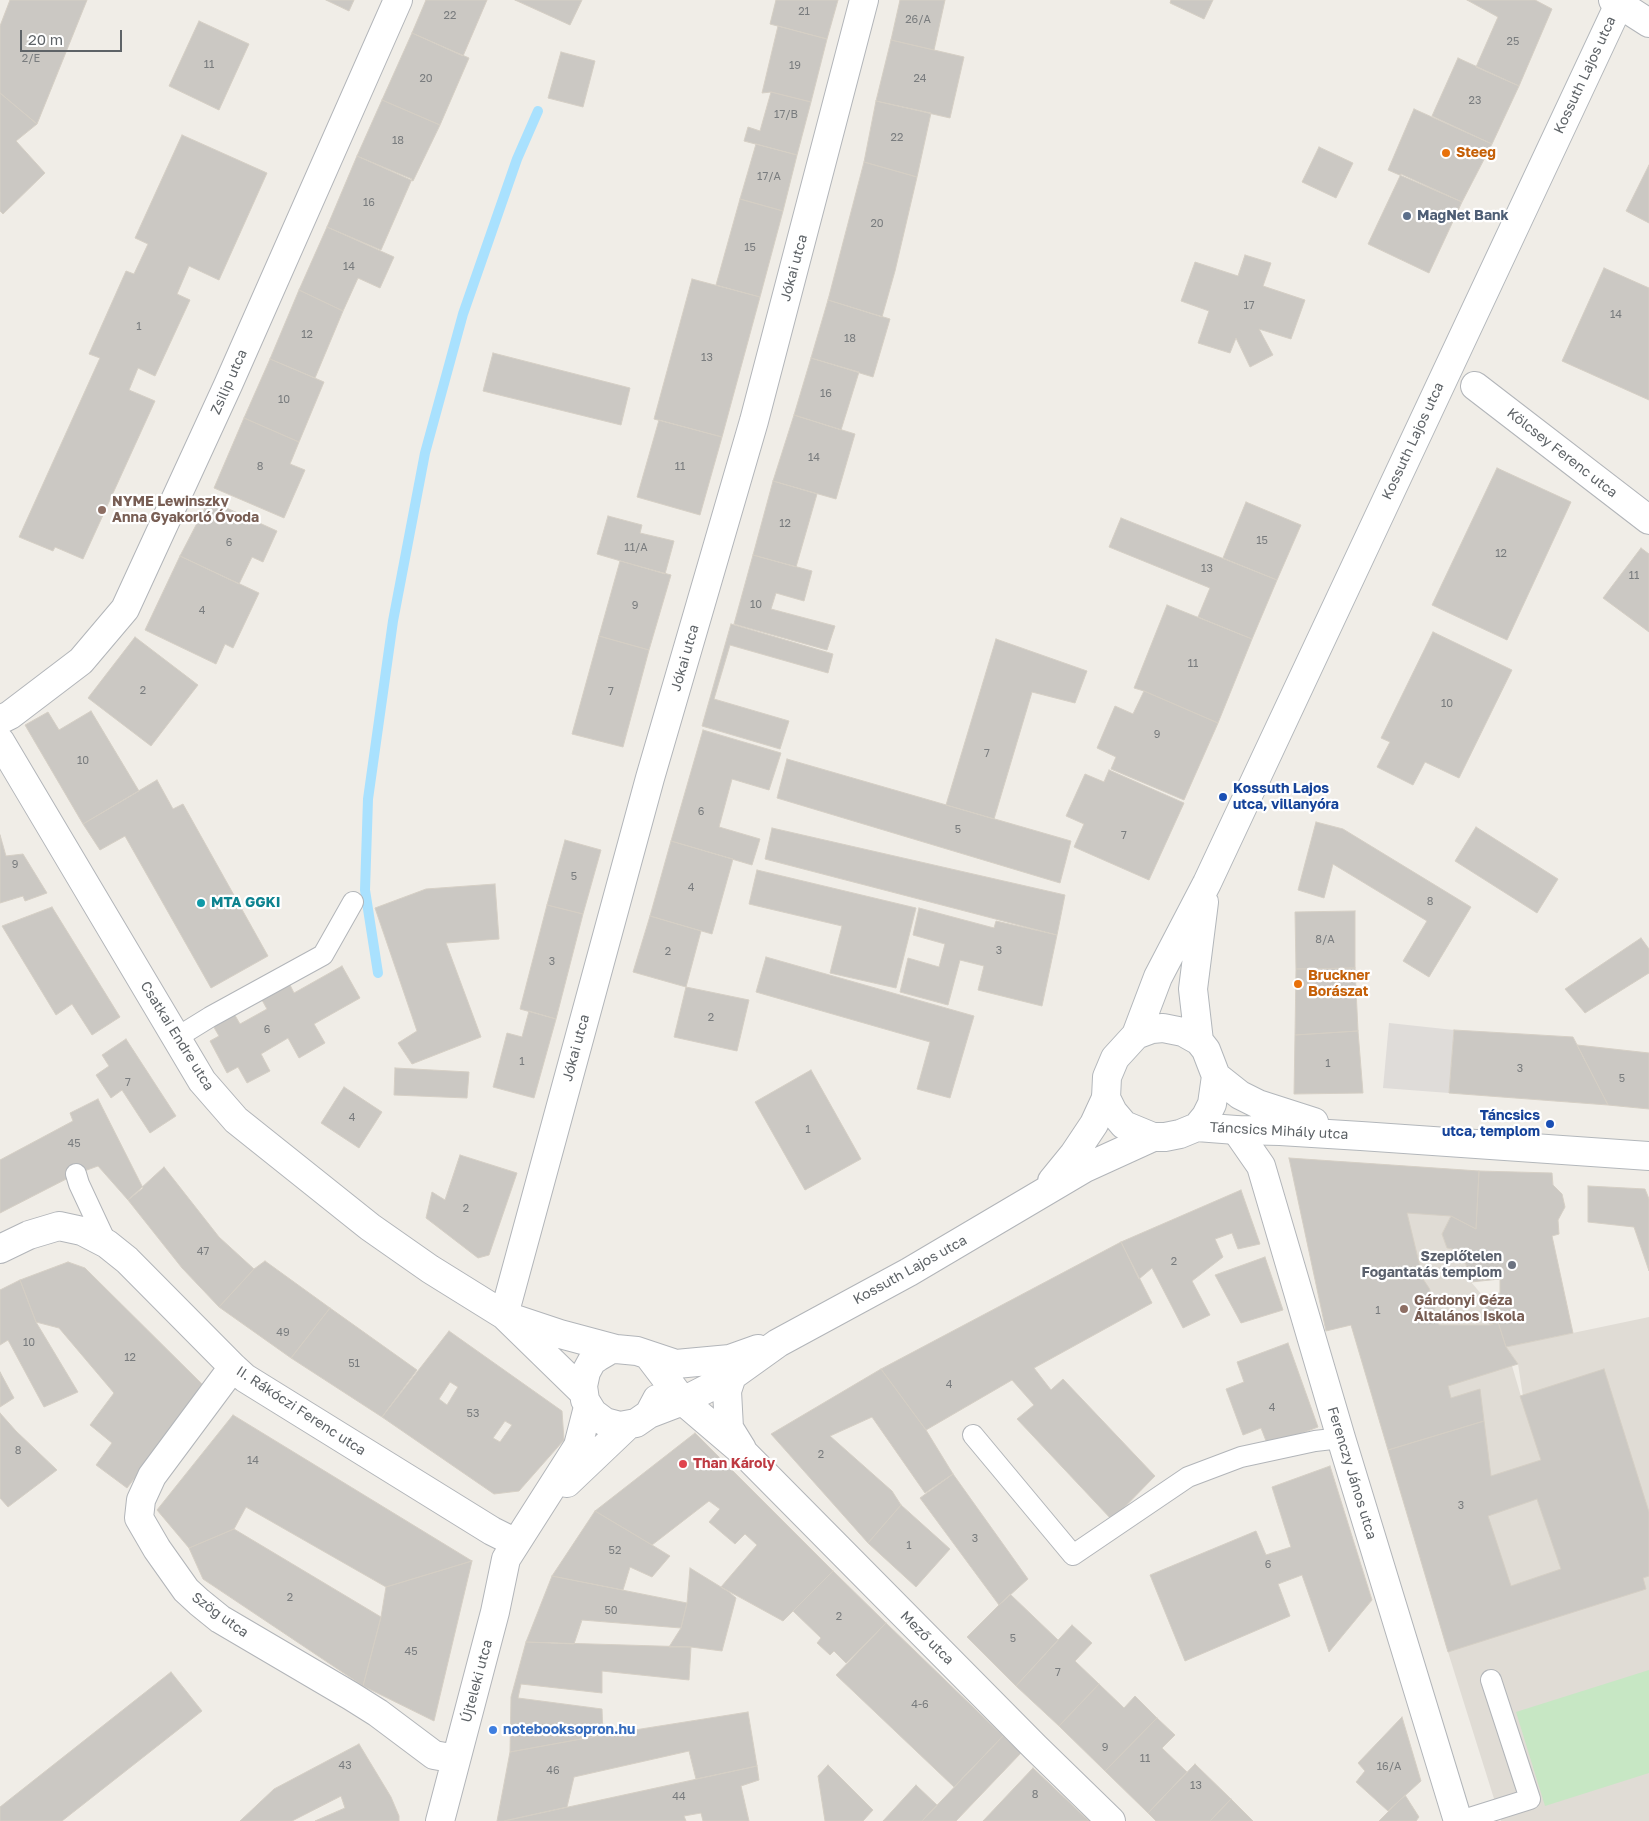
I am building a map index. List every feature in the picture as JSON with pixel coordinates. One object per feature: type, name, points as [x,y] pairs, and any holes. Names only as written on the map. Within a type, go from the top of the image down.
[{"type":"street","name":"Zsilip utca","points":[[0,720],[81,661],[125,609],[228,385],[398,0]]},
{"type":"street","name":"Jókai utca","points":[[504,1315],[650,778],[754,421],[864,0]]},
{"type":"street","points":[[1618,1],[1649,23]]},
{"type":"street","name":"Kossuth Lajos utca","points":[[1136,1035],[1158,977],[1207,883],[1618,1]]},
{"type":"street","name":"Kölcsey Ferenc utca","points":[[1475,386],[1649,520]]},
{"type":"street","name":"Csatkai Endre utca","points":[[0,741],[202,1081],[236,1120],[370,1227],[430,1269],[504,1315],[560,1334],[616,1349]]},
{"type":"street","name":"Kossuth Lajos utca","points":[[1199,1041],[1193,989],[1207,883]]},
{"type":"street","points":[[1163,1028],[1183,1032],[1199,1041],[1206,1050],[1216,1076],[1212,1104],[1206,1116],[1197,1127],[1180,1134],[1154,1137],[1124,1125],[1113,1112],[1106,1098],[1107,1077],[1115,1058],[1125,1045],[1136,1035],[1152,1029],[1163,1028]]},
{"type":"street","name":"Táncsics Mihály utca","points":[[1216,1076],[1240,1095],[1258,1104],[1361,1136]]},
{"type":"street","name":"Kossuth Lajos utca","points":[[1040,1195],[1084,1139],[1094,1124],[1106,1098]]},
{"type":"street","name":"Táncsics Mihály utca","points":[[1197,1127],[1361,1136],[1649,1156]]},
{"type":"street","name":"Ferenczy János utca","points":[[1236,1130],[1261,1166],[1341,1438],[1459,1821]]},
{"type":"street","name":"Kossuth Lajos utca","points":[[638,1420],[683,1401],[732,1376],[778,1343],[909,1272],[1085,1168],[1154,1137]]},
{"type":"street","name":"II. Rákóczi Ferenc utca","points":[[0,1249],[29,1235],[59,1226],[82,1231],[107,1244],[126,1260],[245,1378],[492,1531],[516,1543]]},
{"type":"street","name":"Csatkai Endre utca","points":[[504,1315],[586,1400]]},
{"type":"street","name":"Kossuth Lajos utca","points":[[653,1363],[676,1364],[730,1358],[778,1343]]},
{"type":"street","points":[[616,1349],[637,1351],[653,1363],[660,1387],[658,1397],[638,1420],[620,1426],[605,1422],[599,1418],[586,1400],[584,1379],[592,1361],[603,1353],[616,1349]]},
{"type":"street","name":"Mező utca","points":[[653,1363],[683,1401],[744,1452],[1028,1740],[1111,1821]]},
{"type":"street","name":"Szög utca","points":[[233,1367],[152,1476],[141,1500],[139,1518],[157,1549],[186,1590],[220,1619],[378,1713],[434,1755],[456,1759]]},
{"type":"street","name":"Mező utca","points":[[732,1376],[727,1391],[729,1428],[744,1452]]},
{"type":"street","name":"Újteleki utca","points":[[440,1821],[492,1621],[506,1559],[578,1446],[586,1400]]},
{"type":"street","name":"Újteleki utca","points":[[516,1543],[542,1508],[638,1420]]},
{"type":"lane","points":[[176,1038],[210,1017],[323,955],[353,902]]},
{"type":"lane","points":[[76,1174],[107,1244]]},
{"type":"lane","points":[[974,1435],[1073,1555],[1188,1477],[1241,1457],[1315,1441],[1341,1438]]},
{"type":"lane","points":[[1459,1821],[1530,1799],[1491,1680]]},
{"type":"shaded area","points":[[1389,1023],[1454,1030],[1449,1093],[1383,1088]]},
{"type":"shaded area","points":[[1289,1158],[1479,1171],[1476,1229],[1451,1216],[1442,1234],[1447,1248],[1462,1251],[1471,1282],[1483,1296],[1490,1325],[1498,1322],[1506,1347],[1649,1317],[1649,1821],[1501,1821],[1448,1652],[1351,1325],[1326,1331]],"holes":[[[1507,1349],[1518,1364],[1524,1403]]]},
{"type":"green space","points":[[1649,1670],[1649,1773],[1545,1806],[1516,1712]]},
{"type":"building","points":[[10,0],[87,0],[37,124],[0,93],[0,26]]},
{"type":"building","points":[[326,0],[354,0],[349,11]]},
{"type":"building","points":[[426,0],[487,0],[463,56],[412,33]]},
{"type":"building","points":[[515,0],[582,0],[570,25]]},
{"type":"building","points":[[776,0],[838,0],[827,39],[770,24]]},
{"type":"building","points":[[900,0],[945,0],[934,50],[891,40]]},
{"type":"building","points":[[1171,0],[1213,0],[1204,19],[1170,3]]},
{"type":"building","points":[[1467,0],[1535,0],[1552,9],[1519,86],[1476,67],[1498,17]]},
{"type":"building","points":[[199,21],[249,44],[219,110],[169,86]]},
{"type":"building","points":[[778,26],[827,39],[811,102],[771,92],[762,93]]},
{"type":"building","points":[[412,33],[469,58],[440,125],[382,100]]},
{"type":"building","points":[[891,40],[964,57],[950,118],[876,101]]},
{"type":"building","points":[[561,52],[595,61],[583,107],[548,98]]},
{"type":"building","points":[[1458,58],[1519,86],[1492,144],[1432,116]]},
{"type":"building","points":[[771,92],[811,102],[797,155],[744,141],[748,127],[760,131]]},
{"type":"building","points":[[0,93],[37,124],[16,141],[45,173],[3,214],[0,211]]},
{"type":"building","points":[[382,100],[440,125],[413,181],[357,156]]},
{"type":"building","points":[[876,101],[931,113],[917,177],[864,162]]},
{"type":"building","points":[[1414,109],[1492,144],[1462,202],[1388,170]]},
{"type":"building","points":[[182,135],[267,173],[219,280],[189,266],[177,294],[190,300],[155,376],[138,368],[129,390],[155,401],[83,559],[55,547],[53,551],[19,537],[100,358],[89,354],[126,271],[134,274],[148,244],[135,238]]},
{"type":"building","points":[[756,144],[797,155],[783,211],[740,199]]},
{"type":"building","points":[[1319,147],[1353,163],[1336,198],[1302,182]]},
{"type":"building","points":[[357,156],[412,179],[381,250],[327,227]]},
{"type":"building","points":[[864,162],[917,177],[882,317],[828,300]]},
{"type":"building","points":[[1649,165],[1649,223],[1626,211]]},
{"type":"building","points":[[1401,174],[1462,202],[1429,273],[1368,244]]},
{"type":"building","points":[[740,199],[783,211],[760,297],[716,285]]},
{"type":"building","points":[[327,227],[394,257],[380,288],[358,278],[343,311],[299,290]]},
{"type":"building","points":[[1245,255],[1271,263],[1263,286],[1305,300],[1291,339],[1259,329],[1273,355],[1250,367],[1236,338],[1230,353],[1198,343],[1209,311],[1181,301],[1195,262],[1238,276]]},
{"type":"building","points":[[1604,268],[1649,288],[1649,400],[1562,361]]},
{"type":"building","points":[[692,279],[760,297],[722,437],[654,419]]},
{"type":"building","points":[[299,290],[343,311],[315,378],[270,359]]},
{"type":"building","points":[[828,300],[890,319],[873,377],[811,358]]},
{"type":"building","points":[[493,353],[630,388],[621,425],[483,391]]},
{"type":"building","points":[[811,358],[859,372],[841,430],[794,415]]},
{"type":"building","points":[[270,359],[324,382],[299,442],[244,418]]},
{"type":"building","points":[[794,415],[855,434],[836,499],[773,481]]},
{"type":"building","points":[[244,418],[299,442],[290,464],[305,470],[284,518],[214,488]]},
{"type":"building","points":[[659,420],[722,437],[700,515],[637,497]]},
{"type":"building","points":[[1497,468],[1571,502],[1507,640],[1432,605]]},
{"type":"building","points":[[773,481],[817,494],[796,567],[753,555]]},
{"type":"building","points":[[209,500],[277,531],[263,562],[252,557],[239,584],[180,556]]},
{"type":"building","points":[[1246,502],[1301,525],[1277,580],[1223,558]]},
{"type":"building","points":[[608,516],[642,525],[640,533],[674,541],[665,574],[597,554]]},
{"type":"building","points":[[1121,518],[1277,580],[1252,639],[1198,617],[1210,588],[1109,547]]},
{"type":"building","points":[[1641,548],[1649,554],[1649,632],[1603,598]]},
{"type":"building","points":[[753,555],[812,571],[804,601],[776,593],[771,609],[835,626],[827,650],[734,624]]},
{"type":"building","points":[[180,556],[259,593],[233,648],[225,644],[216,664],[145,630]]},
{"type":"building","points":[[620,561],[671,575],[649,650],[599,636]]},
{"type":"building","points":[[1167,605],[1252,639],[1218,723],[1134,688]]},
{"type":"building","points":[[731,624],[833,654],[828,673],[730,645],[714,699],[789,721],[780,749],[702,726]]},
{"type":"building","points":[[1433,632],[1512,670],[1459,778],[1425,762],[1413,785],[1377,767],[1390,742],[1381,738]]},
{"type":"building","points":[[599,636],[649,650],[623,747],[572,734]]},
{"type":"building","points":[[135,637],[198,685],[151,746],[88,698]]},
{"type":"building","points":[[996,639],[1087,671],[1075,703],[1032,692],[994,819],[946,805]]},
{"type":"building","points":[[1144,691],[1218,723],[1184,800],[1111,769],[1116,757],[1097,748],[1115,706],[1133,714]]},
{"type":"building","points":[[91,711],[139,791],[83,824],[25,725],[48,712],[59,730]]},
{"type":"building","points":[[703,730],[781,753],[769,790],[732,779],[719,827],[760,839],[752,865],[671,841]]},
{"type":"building","points":[[787,759],[1071,841],[1060,883],[777,798]]},
{"type":"building","points":[[1109,770],[1184,803],[1149,880],[1074,847],[1084,824],[1066,816],[1085,774],[1104,782]]},
{"type":"building","name":"MTA GGKI","points":[[157,780],[173,809],[183,804],[268,956],[211,988],[125,836],[100,850],[83,824]]},
{"type":"building","points":[[1316,822],[1343,829],[1471,907],[1429,977],[1403,961],[1427,921],[1333,864],[1324,898],[1298,890]]},
{"type":"building","points":[[1476,827],[1558,879],[1537,913],[1455,861]]},
{"type":"building","points":[[772,828],[1065,895],[1057,935],[765,859]]},
{"type":"building","points":[[0,835],[6,856],[23,854],[47,893],[25,901],[23,896],[0,903]]},
{"type":"building","points":[[565,840],[601,850],[583,914],[547,905]]},
{"type":"building","points":[[671,841],[733,859],[712,934],[650,916]]},
{"type":"building","points":[[757,870],[916,908],[896,988],[830,973],[842,926],[749,904]]},
{"type":"building","points":[[495,884],[499,939],[446,943],[481,1037],[412,1064],[398,1043],[417,1031],[375,908],[426,889]]},
{"type":"building","points":[[547,905],[583,914],[556,1019],[520,1009]]},
{"type":"building","points":[[52,907],[120,1017],[92,1035],[72,1004],[56,1015],[2,926]]},
{"type":"building","points":[[919,908],[994,928],[996,921],[1057,935],[1042,1006],[978,990],[984,966],[960,960],[948,1005],[900,992],[908,958],[939,967],[945,944],[913,935]]},
{"type":"building","points":[[1355,911],[1355,968],[1296,969],[1295,912]]},
{"type":"building","points":[[650,916],[701,931],[686,987],[633,972]]},
{"type":"building","points":[[1641,938],[1649,949],[1649,973],[1585,1013],[1565,989]]},
{"type":"building","points":[[766,957],[974,1016],[950,1098],[917,1089],[930,1042],[756,992]]},
{"type":"building","points":[[342,966],[360,998],[314,1024],[325,1043],[299,1058],[288,1038],[261,1054],[270,1071],[247,1083],[238,1067],[227,1073],[210,1041],[219,1036],[212,1024],[233,1012],[240,1024],[267,1009],[258,993],[286,977],[294,993]]},
{"type":"building","points":[[1355,968],[1358,1031],[1295,1035],[1296,969]]},
{"type":"building","points":[[686,987],[749,1000],[737,1051],[674,1037]]},
{"type":"building","points":[[529,1011],[556,1019],[534,1098],[493,1087],[507,1033],[522,1037]]},
{"type":"building","points":[[1454,1030],[1573,1037],[1608,1105],[1449,1093]]},
{"type":"building","points":[[1358,1031],[1363,1093],[1294,1094],[1295,1035]]},
{"type":"building","points":[[126,1039],[176,1116],[150,1133],[122,1090],[111,1098],[96,1075],[109,1066],[102,1055]]},
{"type":"building","points":[[1577,1045],[1649,1053],[1649,1109],[1608,1105]]},
{"type":"building","points":[[395,1068],[469,1072],[467,1098],[394,1095]]},
{"type":"building","points":[[811,1070],[861,1159],[805,1190],[755,1102]]},
{"type":"building","points":[[344,1087],[382,1112],[359,1148],[321,1123]]},
{"type":"building","points":[[98,1099],[143,1188],[128,1200],[98,1166],[76,1174],[0,1213],[0,1160],[73,1121],[70,1113]]},
{"type":"building","points":[[460,1155],[517,1173],[489,1255],[478,1258],[426,1218],[432,1192],[445,1200]]},
{"type":"building","name":"Gárdonyi Géza Általános Iskola","points":[[1289,1158],[1479,1171],[1476,1229],[1451,1216],[1407,1213],[1423,1279],[1436,1304],[1432,1320],[1437,1319],[1439,1325],[1490,1325],[1498,1322],[1506,1347],[1518,1364],[1448,1386],[1451,1398],[1480,1389],[1484,1421],[1388,1450],[1351,1325],[1326,1331]]},
{"type":"building","points":[[164,1167],[219,1237],[254,1269],[219,1307],[182,1268],[128,1200]]},
{"type":"building","name":"Szeplőtelen Fogantatás templom","points":[[1479,1171],[1552,1173],[1553,1185],[1562,1194],[1565,1207],[1558,1220],[1559,1234],[1552,1236],[1573,1333],[1506,1347],[1498,1322],[1490,1325],[1483,1296],[1500,1293],[1500,1279],[1471,1282],[1462,1251],[1447,1248],[1442,1234],[1451,1216],[1476,1229]]},
{"type":"building","points":[[1588,1186],[1645,1189],[1649,1199],[1649,1271],[1634,1227],[1588,1222]]},
{"type":"building","points":[[1241,1190],[1260,1244],[1238,1249],[1232,1233],[1215,1239],[1223,1257],[1192,1281],[1210,1315],[1183,1328],[1152,1268],[1139,1279],[1121,1242]]},
{"type":"building","points":[[1121,1242],[1152,1303],[1034,1368],[1051,1390],[1063,1379],[1155,1476],[1112,1520],[1017,1419],[1034,1405],[1012,1380],[926,1430],[881,1369]]},
{"type":"building","points":[[1265,1257],[1283,1310],[1241,1323],[1215,1275]]},
{"type":"building","points":[[265,1261],[330,1308],[291,1358],[219,1307],[254,1269]]},
{"type":"building","points":[[68,1262],[85,1268],[206,1388],[127,1488],[96,1465],[112,1443],[90,1425],[114,1393],[59,1328],[36,1322],[20,1280]]},
{"type":"building","points":[[20,1280],[36,1322],[78,1392],[44,1407],[8,1340],[0,1345],[0,1290]]},
{"type":"building","points":[[330,1308],[417,1370],[382,1417],[291,1358]]},
{"type":"building","points":[[449,1331],[562,1411],[564,1440],[519,1491],[494,1494],[382,1417]],"holes":[[[450,1382],[458,1387],[447,1405],[439,1399]],[[505,1421],[512,1425],[500,1442],[493,1438]]]},
{"type":"building","points":[[1288,1343],[1318,1427],[1268,1446],[1261,1428],[1243,1435],[1226,1389],[1244,1382],[1237,1362]]},
{"type":"building","points":[[881,1369],[926,1430],[953,1474],[925,1493],[872,1417],[830,1436],[892,1491],[901,1505],[868,1543],[771,1434]]},
{"type":"building","points":[[1604,1369],[1649,1512],[1649,1576],[1643,1578],[1646,1589],[1448,1652],[1388,1450],[1484,1421],[1491,1476],[1541,1460],[1520,1396]],"holes":[[[1537,1499],[1561,1569],[1511,1586],[1488,1516]]]},
{"type":"building","points":[[0,1372],[14,1398],[0,1407]]},
{"type":"building","points":[[0,1413],[57,1470],[8,1507],[0,1498]]},
{"type":"building","points":[[233,1415],[472,1561],[386,1587],[246,1507],[234,1529],[189,1548],[157,1510]]},
{"type":"building","points":[[695,1433],[833,1571],[783,1621],[721,1587],[757,1545],[745,1534],[735,1544],[709,1522],[720,1509],[709,1501],[652,1545],[595,1511]]},
{"type":"building","points":[[1330,1466],[1372,1600],[1329,1652],[1302,1575],[1278,1584],[1290,1616],[1185,1661],[1150,1575],[1256,1531],[1266,1555],[1291,1547],[1272,1487]]},
{"type":"building","points":[[953,1474],[1028,1579],[999,1605],[920,1498]]},
{"type":"building","points":[[901,1505],[950,1549],[916,1587],[868,1543]]},
{"type":"building","points":[[595,1511],[670,1556],[652,1577],[630,1567],[623,1590],[552,1576]]},
{"type":"building","points":[[234,1529],[381,1617],[363,1686],[203,1579],[189,1548]]},
{"type":"building","points":[[472,1561],[434,1721],[363,1686],[381,1617],[386,1587]]},
{"type":"building","points":[[690,1568],[736,1598],[722,1651],[691,1647],[669,1647],[681,1628],[687,1603]]},
{"type":"building","points":[[833,1571],[886,1623],[846,1663],[834,1651],[830,1655],[817,1643],[821,1638],[793,1611]]},
{"type":"building","points":[[552,1576],[687,1603],[681,1628],[582,1620],[574,1644],[526,1642]]},
{"type":"building","points":[[1010,1594],[1058,1640],[1016,1686],[967,1637]]},
{"type":"building","points":[[886,1623],[1003,1736],[954,1787],[836,1675]]},
{"type":"building","points":[[1072,1625],[1092,1643],[1075,1661],[1099,1684],[1059,1726],[1016,1686]]},
{"type":"building","points":[[526,1642],[691,1647],[689,1680],[602,1671],[602,1693],[521,1684],[518,1698],[602,1709],[603,1735],[510,1752],[511,1697]]},
{"type":"building","points":[[171,1672],[202,1711],[62,1821],[0,1821],[0,1807]]},
{"type":"building","points":[[1099,1684],[1124,1708],[1135,1696],[1157,1718],[1105,1771],[1059,1726]]},
{"type":"building","points":[[748,1712],[757,1766],[696,1779],[689,1751],[574,1777],[567,1807],[497,1821],[510,1752]]},
{"type":"building","points":[[1402,1717],[1421,1781],[1388,1811],[1356,1782],[1365,1771],[1358,1763]]},
{"type":"building","points":[[1157,1718],[1175,1735],[1162,1748],[1187,1772],[1148,1813],[1105,1771]]},
{"type":"building","points":[[1003,1736],[1021,1753],[956,1821],[922,1821]]},
{"type":"building","points":[[359,1744],[391,1797],[399,1816],[399,1821],[315,1821],[345,1808],[341,1796],[292,1821],[240,1821],[274,1789]]},
{"type":"building","points":[[1195,1764],[1231,1799],[1210,1821],[1156,1821],[1148,1813]]},
{"type":"building","points":[[828,1765],[873,1810],[863,1821],[825,1821],[818,1776]]},
{"type":"building","points":[[757,1766],[759,1780],[741,1786],[749,1821],[703,1821],[701,1813],[684,1816],[686,1821],[504,1821]]},
{"type":"building","points":[[1033,1768],[1089,1821],[983,1821]]},
{"type":"building","points":[[916,1785],[937,1805],[922,1821],[883,1821]]},
{"type":"building","points":[[1405,1795],[1419,1817],[1416,1821],[1379,1821]]},
{"type":"building","points":[[1231,1799],[1253,1821],[1210,1821]]},
{"type":"waterway","points":[[378,973],[365,890],[368,799],[393,621],[425,453],[463,314],[517,159],[538,111]]},
{"type":"place","name":"Steeg","points":[[1446,153]]},
{"type":"place","name":"MagNet Bank","points":[[1407,216]]},
{"type":"place","name":"NYME Lewinszky Anna Gyakorló Óvoda","points":[[102,510]]},
{"type":"place","name":"Kossuth Lajos utca, villanyóra","points":[[1223,797]]},
{"type":"place","name":"MTA GGKI","points":[[201,903]]},
{"type":"place","name":"Bruckner Borászat","points":[[1298,984]]},
{"type":"place","name":"Táncsics utca, templom","points":[[1550,1124]]},
{"type":"place","name":"Szeplőtelen Fogantatás templom","points":[[1512,1265]]},
{"type":"place","name":"Gárdonyi Géza Általános Iskola","points":[[1404,1309]]},
{"type":"place","name":"Than Károly","points":[[683,1464]]},
{"type":"place","name":"notebooksopron.hu","points":[[493,1730]]}]
